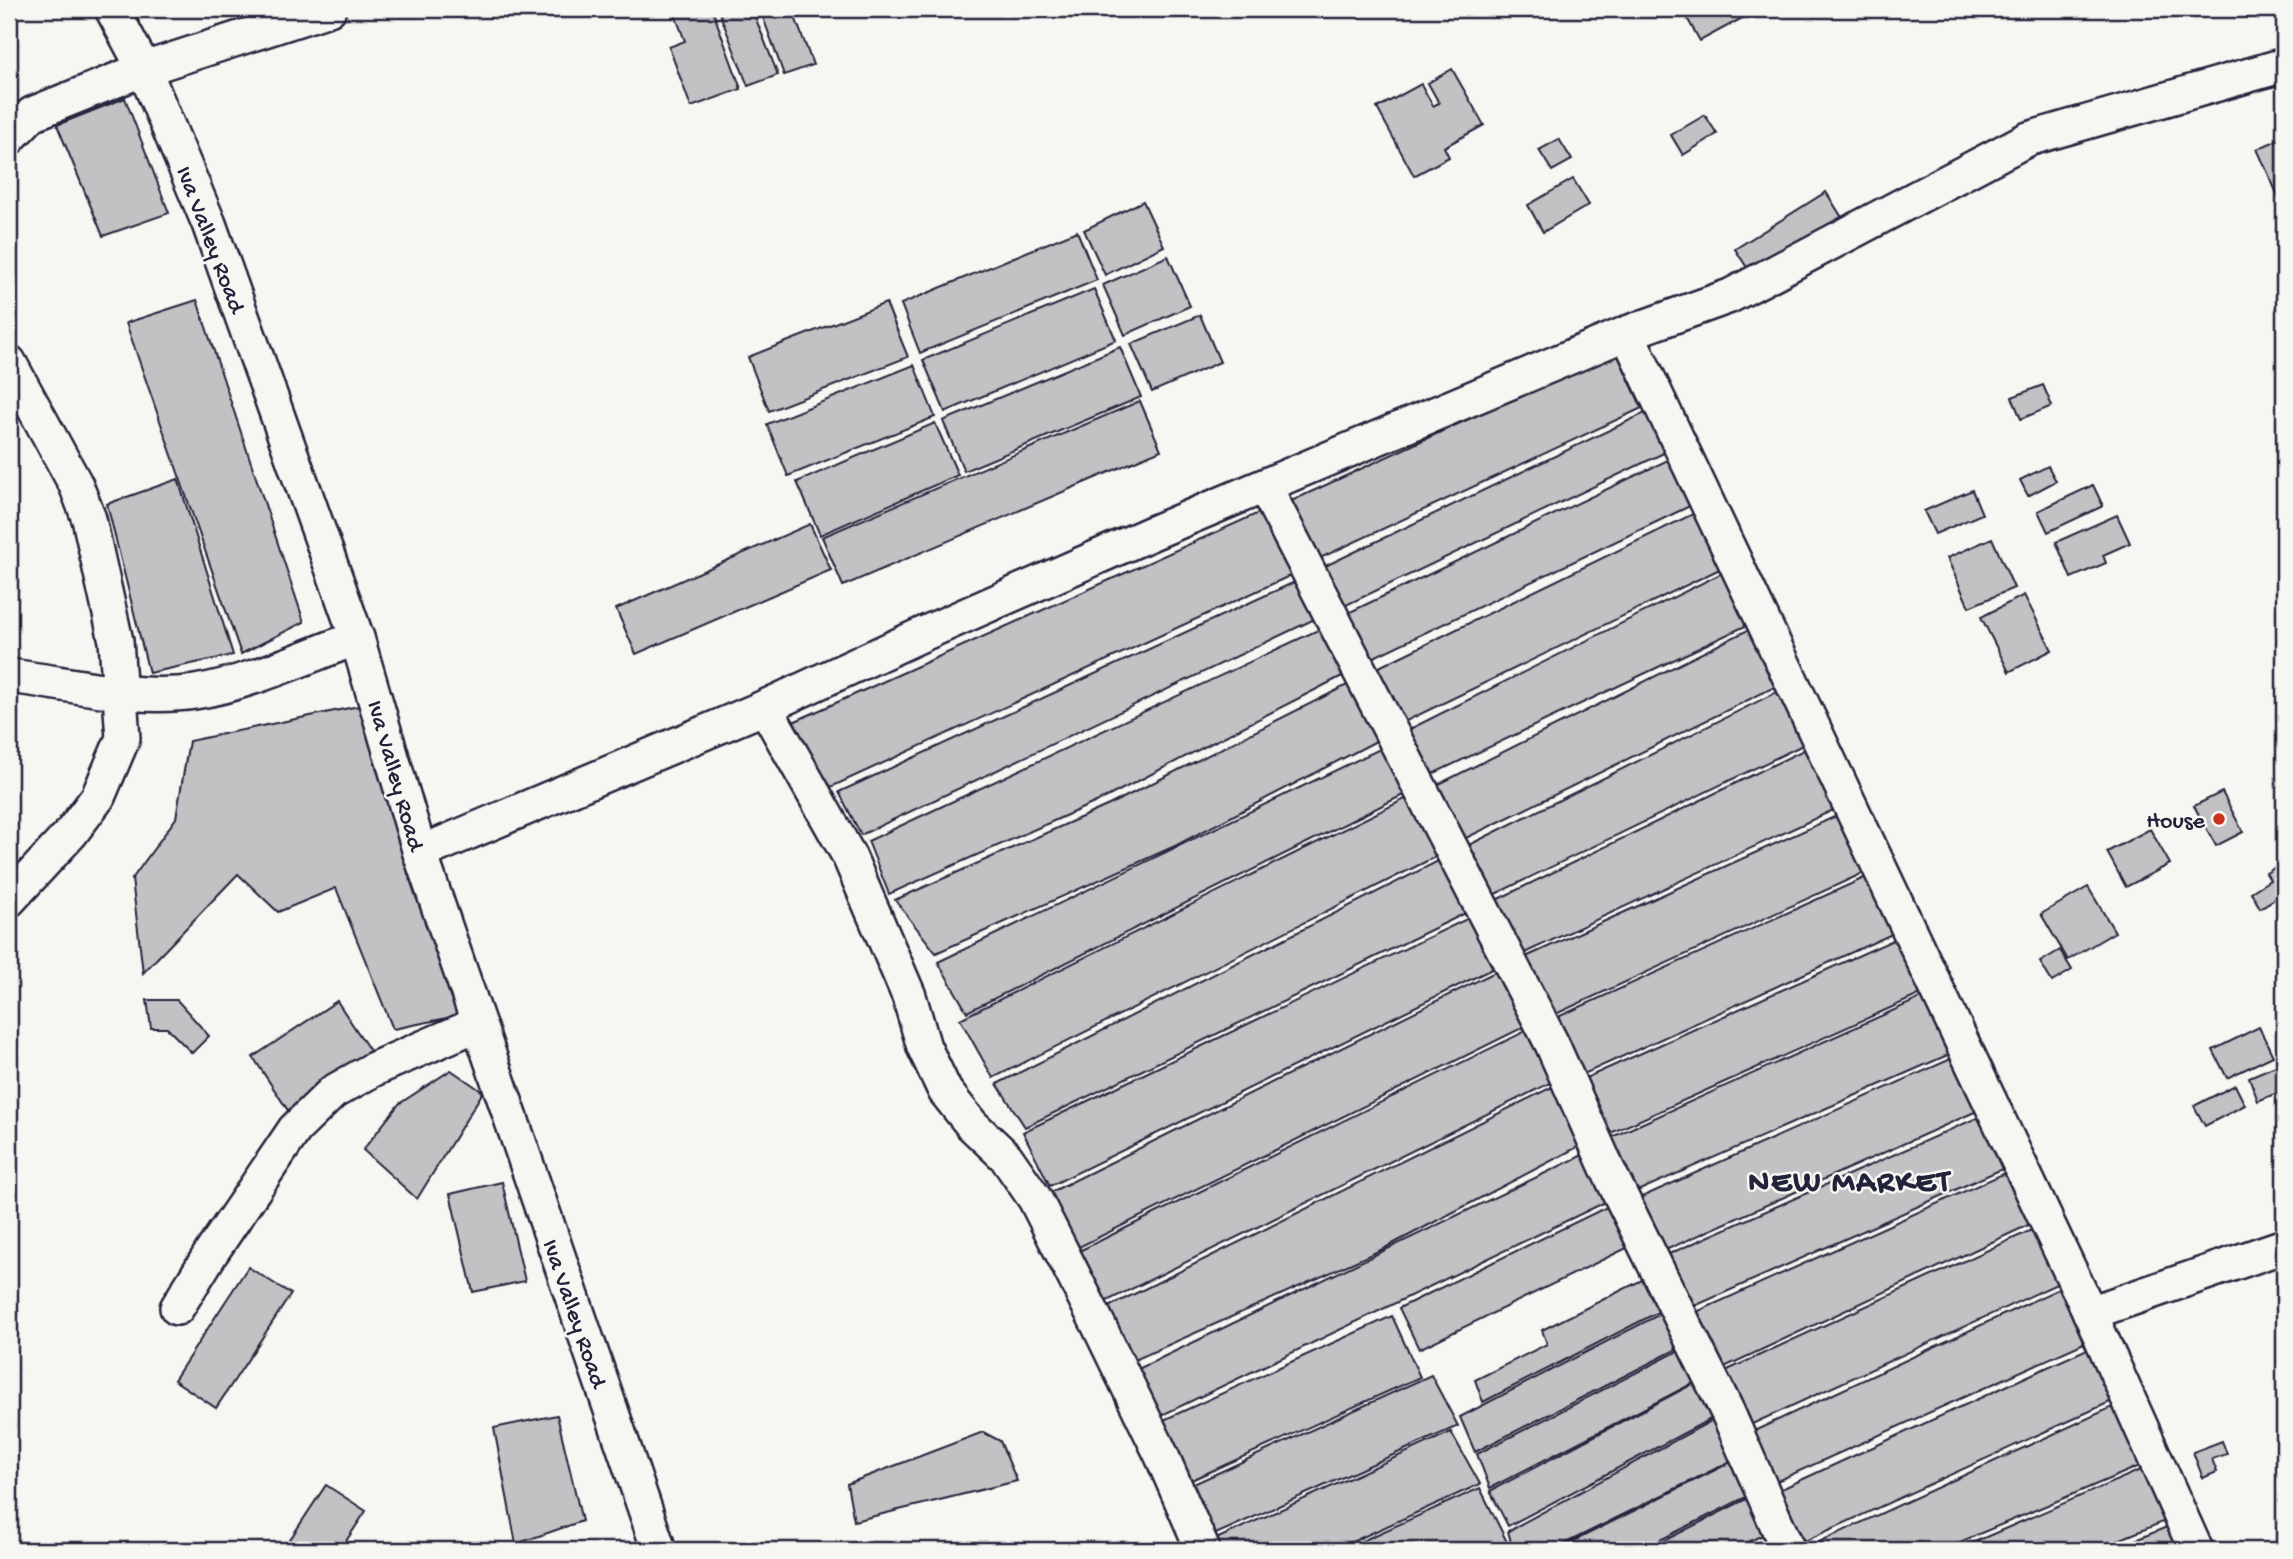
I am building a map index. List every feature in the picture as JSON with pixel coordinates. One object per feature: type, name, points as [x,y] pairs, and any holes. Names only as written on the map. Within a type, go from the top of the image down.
[{"type":"street","name":"Iva Valley Road","points":[[112,9],[144,69],[209,224],[357,638],[420,853],[659,1550]]},
{"type":"street","points":[[9,138],[32,114],[144,69],[329,9]]},
{"type":"street","points":[[420,853],[765,707],[1152,533],[1627,333],[1730,296],[2028,139],[2284,65]]},
{"type":"street","points":[[1627,333],[2090,1313],[2196,1550]]},
{"type":"street","points":[[9,362],[76,485],[89,519],[116,641],[123,738],[98,797],[71,833],[13,889]]},
{"type":"street","points":[[1265,487],[1552,1044],[1607,1168],[1728,1413],[1788,1550]]},
{"type":"street","points":[[9,676],[121,691],[192,692],[224,686],[357,638]]},
{"type":"street","points":[[765,707],[849,856],[886,938],[909,996],[924,1047],[945,1091],[972,1125],[1006,1157],[1035,1199],[1115,1359],[1203,1550]]},
{"type":"street","points":[[177,1308],[295,1129],[333,1092],[374,1069],[478,1024]]},
{"type":"street","points":[[2090,1313],[2284,1246]]},
{"type":"building","points":[[684,9],[712,9],[741,89],[691,107],[669,47],[685,41],[674,12]]},
{"type":"building","points":[[718,9],[752,9],[778,75],[748,86]]},
{"type":"building","points":[[760,9],[792,9],[813,65],[784,75]]},
{"type":"building","points":[[1682,9],[1759,9],[1700,41]]},
{"type":"building","points":[[1452,69],[1484,125],[1444,147],[1449,157],[1414,176],[1377,108],[1421,84],[1433,106],[1439,103],[1428,83]]},
{"type":"building","points":[[125,98],[169,213],[103,236],[57,125]]},
{"type":"building","points":[[1705,115],[1717,134],[1683,155],[1671,135]]},
{"type":"building","points":[[2284,137],[2284,209],[2257,149]]},
{"type":"building","points":[[1559,139],[1572,160],[1552,171],[1539,150]]},
{"type":"building","points":[[1573,179],[1589,205],[1543,232],[1528,205]]},
{"type":"building","points":[[1826,192],[1846,224],[1755,280],[1735,249]]},
{"type":"building","points":[[1143,201],[1164,246],[1105,275],[1084,230]]},
{"type":"building","points":[[1077,231],[1097,280],[920,353],[901,304]]},
{"type":"building","points":[[1168,256],[1190,306],[1125,335],[1103,285]]},
{"type":"building","points":[[1094,289],[1116,340],[945,412],[923,360]]},
{"type":"building","points":[[197,300],[304,622],[241,654],[126,323]]},
{"type":"building","points":[[886,303],[908,357],[769,411],[748,357]]},
{"type":"building","points":[[1200,315],[1220,362],[1152,392],[1131,344]]},
{"type":"building","points":[[1120,347],[1141,397],[964,471],[943,421]]},
{"type":"building","points":[[1616,351],[1642,408],[1316,560],[1289,502]]},
{"type":"building","points":[[914,365],[935,417],[788,476],[767,424]]},
{"type":"building","points":[[2043,385],[2052,406],[2021,419],[2012,397]]},
{"type":"building","points":[[1140,401],[1161,450],[843,586],[822,537]]},
{"type":"building","points":[[1649,411],[1668,451],[1340,608],[1321,568]]},
{"type":"building","points":[[935,423],[958,475],[820,535],[797,482]]},
{"type":"building","points":[[1672,458],[1694,504],[1368,660],[1346,614]]},
{"type":"building","points":[[2048,466],[2056,481],[2028,496],[2020,480]]},
{"type":"building","points":[[178,479],[233,655],[149,673],[107,504]]},
{"type":"building","points":[[2093,485],[2103,506],[2048,532],[2038,511]]},
{"type":"building","points":[[1972,490],[1982,514],[1935,534],[1924,511]]},
{"type":"building","points":[[1701,510],[1728,565],[1402,723],[1375,669]]},
{"type":"building","points":[[1263,511],[1296,573],[831,787],[791,723]]},
{"type":"building","points":[[2117,515],[2130,543],[2103,555],[2106,563],[2071,578],[2056,542]]},
{"type":"building","points":[[810,524],[831,570],[636,654],[616,609]]},
{"type":"building","points":[[1992,538],[2014,588],[1969,607],[1947,558]]},
{"type":"building","points":[[1732,568],[1758,620],[1424,778],[1402,733]]},
{"type":"building","points":[[1301,579],[1321,616],[861,835],[839,792]]},
{"type":"building","points":[[2024,595],[2052,650],[2009,672],[1981,617]]},
{"type":"building","points":[[1760,624],[1787,681],[1460,841],[1433,787]]},
{"type":"building","points":[[1320,629],[1348,673],[1103,799],[889,894],[868,841]]},
{"type":"building","points":[[1353,682],[1382,738],[1175,846],[936,953],[895,900],[1109,805]]},
{"type":"building","points":[[1789,686],[1813,740],[1483,900],[1459,850]]},
{"type":"building","points":[[359,706],[462,1015],[393,1029],[336,888],[278,912],[238,874],[143,973],[132,879],[176,818],[189,741]]},
{"type":"building","points":[[1816,744],[1842,806],[1518,956],[1488,904]]},
{"type":"building","points":[[1384,747],[1407,793],[967,1012],[938,962]]},
{"type":"building","name":"House","points":[[2222,792],[2243,832],[2216,846],[2194,806]]},
{"type":"building","points":[[1415,794],[1443,853],[993,1078],[960,1019]]},
{"type":"building","points":[[1845,812],[1872,869],[1547,1018],[1517,961]]},
{"type":"building","points":[[2150,829],[2170,864],[2126,887],[2107,852]]},
{"type":"building","points":[[1448,856],[1472,910],[1025,1127],[997,1084]]},
{"type":"building","points":[[2284,862],[2284,893],[2260,908],[2251,892],[2270,880],[2266,873]]},
{"type":"building","points":[[1875,873],[1901,930],[1575,1078],[1549,1021]]},
{"type":"building","points":[[2088,887],[2115,932],[2068,960],[2041,914]]},
{"type":"building","points":[[1477,914],[1500,965],[1050,1186],[1023,1132]]},
{"type":"building","points":[[1902,936],[1928,991],[1602,1137],[1577,1082]]},
{"type":"building","points":[[2060,950],[2072,970],[2052,982],[2040,962]]},
{"type":"building","points":[[1503,968],[1534,1022],[1077,1248],[1051,1192]]},
{"type":"building","points":[[1932,993],[1959,1050],[1633,1193],[1603,1141]]},
{"type":"building","points":[[147,1000],[177,1000],[209,1036],[192,1053],[167,1028],[151,1028]]},
{"type":"building","points":[[337,1001],[376,1060],[291,1115],[253,1057]]},
{"type":"building","points":[[1534,1027],[1558,1079],[1101,1304],[1075,1253]]},
{"type":"building","points":[[2259,1027],[2273,1056],[2227,1078],[2213,1050]]},
{"type":"building","points":[[1962,1054],[1986,1107],[1659,1253],[1635,1200]]},
{"type":"building","points":[[2280,1064],[2284,1074],[2284,1090],[2258,1101],[2249,1077]]},
{"type":"building","points":[[451,1070],[483,1092],[417,1199],[363,1150],[399,1104]]},
{"type":"building","points":[[1564,1081],[1589,1141],[1383,1249],[1128,1363],[1100,1311]]},
{"type":"building","points":[[2235,1085],[2245,1105],[2205,1126],[2194,1106]]},
{"type":"building","points":[[1988,1113],[2011,1165],[1688,1309],[1662,1257]]},
{"type":"building","points":[[1593,1150],[1616,1197],[1156,1418],[1134,1371]]},
{"type":"building","points":[[2016,1168],[2037,1221],[1718,1370],[1692,1314]]},
{"type":"building","points":[[502,1182],[525,1281],[473,1292],[450,1194]]},
{"type":"building","points":[[1615,1203],[1635,1244],[1419,1349],[1399,1308]]},
{"type":"building","points":[[2038,1227],[2061,1282],[1750,1425],[1721,1373]]},
{"type":"building","points":[[248,1267],[291,1294],[216,1408],[174,1380]]},
{"type":"building","points":[[1648,1277],[1666,1308],[1483,1402],[1475,1380],[1547,1344],[1542,1330]]},
{"type":"building","points":[[2069,1284],[2093,1339],[1775,1482],[1752,1432]]},
{"type":"building","points":[[1668,1310],[1689,1343],[1475,1452],[1460,1417]]},
{"type":"building","points":[[1392,1316],[1420,1377],[1185,1483],[1157,1423]]},
{"type":"building","points":[[2098,1344],[2121,1397],[1805,1541],[1777,1491]]},
{"type":"building","points":[[1690,1345],[1707,1376],[1490,1488],[1477,1454]]},
{"type":"building","points":[[1431,1375],[1458,1426],[1209,1537],[1185,1488]]},
{"type":"building","points":[[1704,1378],[1722,1413],[1508,1526],[1490,1491]]},
{"type":"building","points":[[2123,1402],[2147,1463],[1941,1550],[1806,1548]]},
{"type":"building","points":[[557,1415],[582,1521],[516,1544],[494,1428]]},
{"type":"building","points":[[1722,1415],[1743,1455],[1552,1550],[1513,1550],[1508,1531]]},
{"type":"building","points":[[983,1432],[1000,1441],[1017,1481],[854,1521],[847,1484]]},
{"type":"building","points":[[1451,1432],[1480,1484],[1334,1550],[1218,1550],[1214,1540]]},
{"type":"building","points":[[2222,1441],[2227,1454],[2212,1459],[2217,1472],[2203,1478],[2193,1452]]},
{"type":"building","points":[[1741,1457],[1758,1491],[1640,1550],[1556,1550]]},
{"type":"building","points":[[2152,1465],[2175,1517],[2094,1550],[1956,1550]]},
{"type":"building","points":[[326,1485],[366,1511],[340,1550],[283,1550]]},
{"type":"building","points":[[1480,1488],[1507,1542],[1489,1550],[1342,1550]]},
{"type":"building","points":[[1760,1492],[1773,1530],[1732,1550],[1646,1550]]},
{"type":"building","points":[[2174,1524],[2185,1550],[2111,1550]]},
{"type":"building","points":[[1774,1535],[1782,1550],[1742,1550]]},
{"type":"place","name":"House","points":[[2219,819]]},
{"type":"district","name":"NEW MARKET","points":[[1850,1179]]}]
